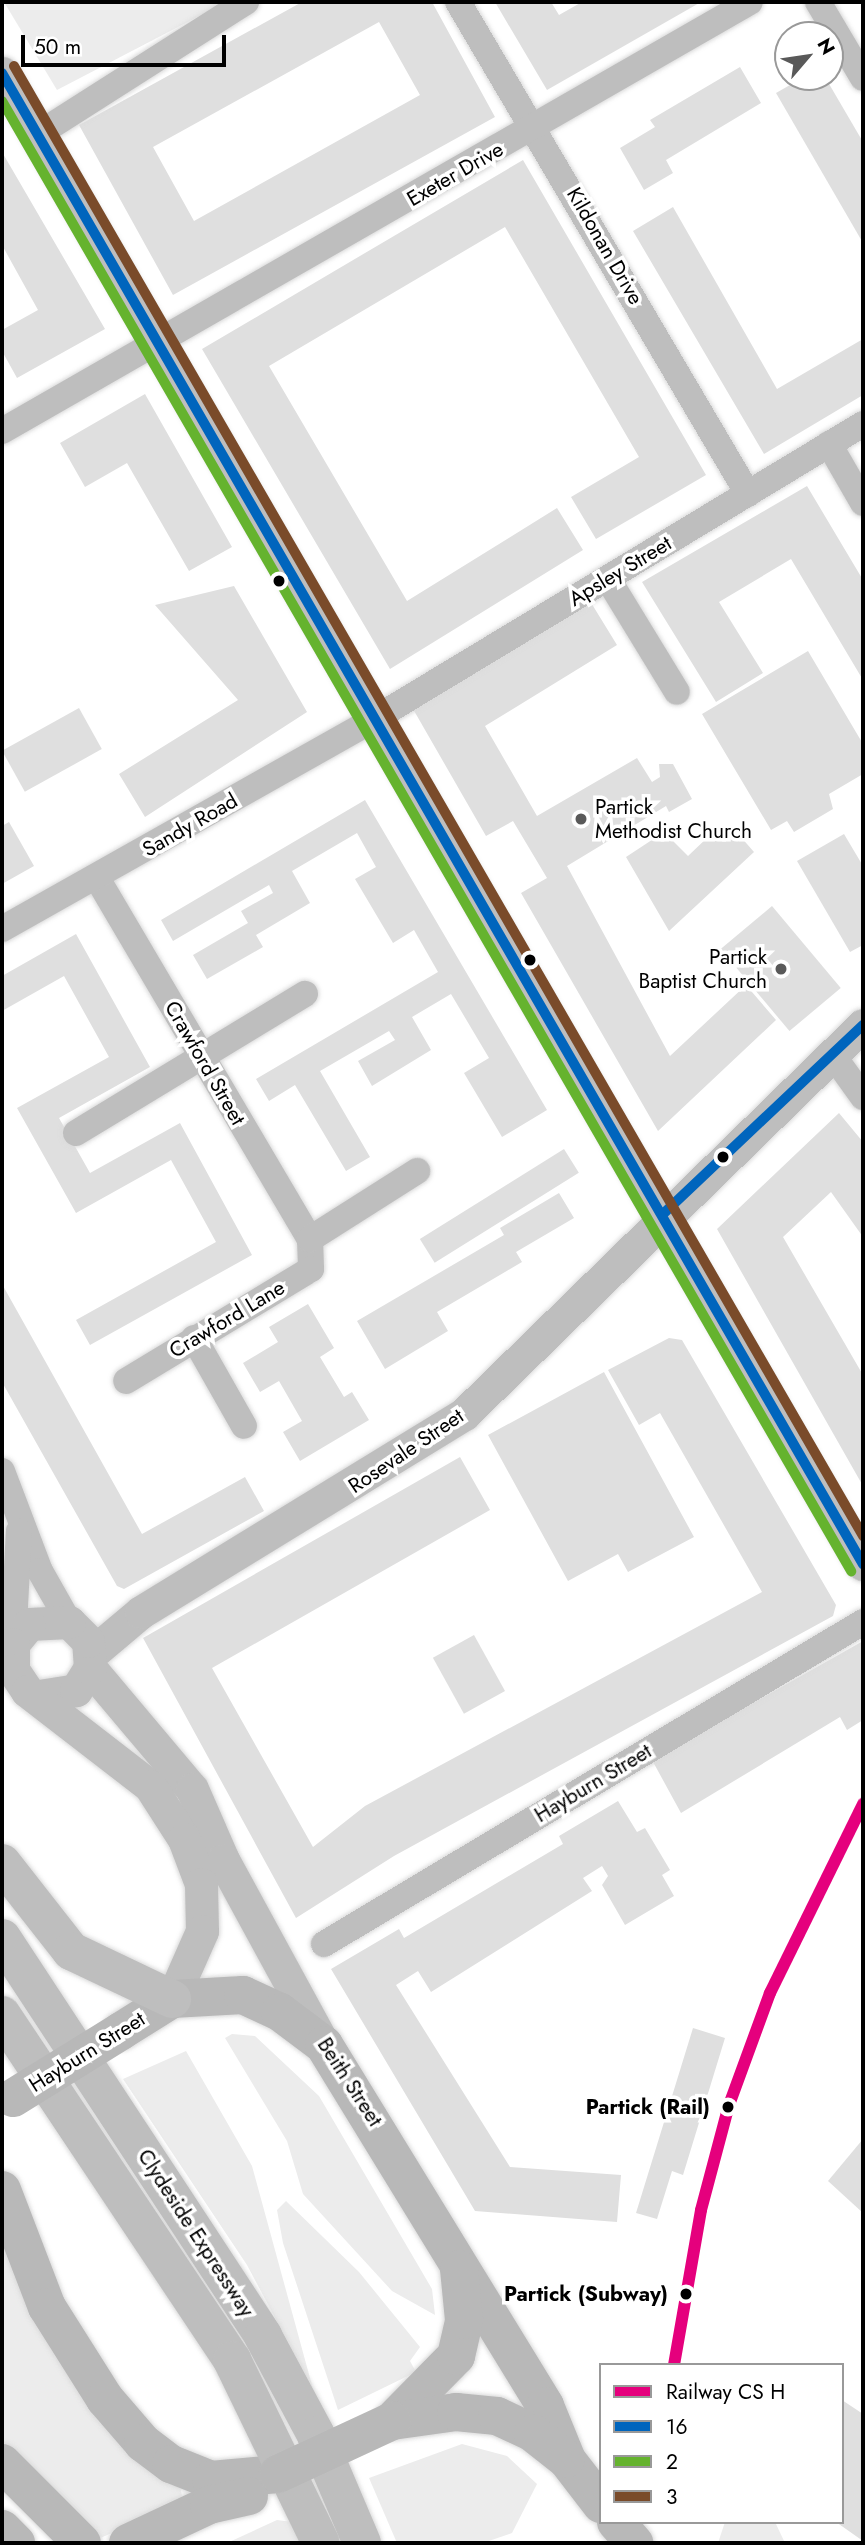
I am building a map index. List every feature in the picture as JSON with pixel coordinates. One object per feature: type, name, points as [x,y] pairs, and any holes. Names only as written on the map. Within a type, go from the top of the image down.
[{"type":"main road","points":[[2,1863],[71,1951],[172,1999]]},
{"type":"main road","name":"Clydeside Expressway","points":[[2,1938],[263,2336],[316,2435],[362,2543]]},
{"type":"main road","name":"Hayburn Street","points":[[7,2102],[172,1999],[243,1995],[280,2012],[324,2045]]},
{"type":"main road","name":"Clydeside Expressway","points":[[2,2015],[232,2360],[321,2543]]},
{"type":"main road","name":"Beith Street","points":[[324,2045],[545,2406],[567,2460],[599,2501]]},
{"type":"main road","points":[[2,2190],[47,2307],[97,2388],[143,2443],[181,2470],[211,2480],[264,2485]]},
{"type":"main road","points":[[392,2421],[456,2356],[464,2320],[456,2257]]},
{"type":"main road","points":[[128,2543],[209,2505],[264,2485],[392,2421],[456,2412],[497,2416],[533,2433],[567,2460]]},
{"type":"main road","points":[[2,2463],[82,2543]]},
{"type":"main road","points":[[175,2543],[217,2522],[264,2485]]},
{"type":"main road","points":[[618,2524],[634,2543]]},
{"type":"main road","points":[[2,2529],[16,2543]]},
{"type":"street","points":[[37,135],[246,2]]},
{"type":"street","name":"Kildonan Drive","points":[[458,2],[536,127],[748,494]]},
{"type":"street","name":"Exeter Drive","points":[[2,432],[160,345],[750,2]]},
{"type":"street","points":[[818,2],[863,78]]},
{"type":"street","points":[[2,73],[663,1213],[863,1564]]},
{"type":"street","name":"Apsley Street","points":[[376,718],[863,424]]},
{"type":"street","points":[[829,444],[863,503]]},
{"type":"street","points":[[608,579],[677,692]]},
{"type":"street","name":"Sandy Road","points":[[2,929],[97,878],[376,718]]},
{"type":"street","name":"Crawford Street","points":[[97,878],[310,1243]]},
{"type":"street","points":[[75,1133],[204,1060],[304,994]]},
{"type":"street","name":"Rosevale Street","points":[[91,1661],[141,1612],[464,1414],[663,1213],[863,1025]]},
{"type":"street","points":[[832,1054],[863,1097]]},
{"type":"street","points":[[310,1243],[417,1171]]},
{"type":"street","name":"Crawford Lane","points":[[126,1381],[312,1269],[310,1243]]},
{"type":"street","points":[[194,1338],[244,1426]]},
{"type":"street","name":"Beith Street","points":[[2,1471],[49,1591],[72,1624],[91,1661],[192,1789],[223,1860],[324,2045]]},
{"type":"street","name":"Beith Street","points":[[19,1516],[13,1644],[16,1677],[136,1772],[184,1839],[201,1884],[203,1917],[172,1999]]},
{"type":"street","name":"Rosevale Street","points":[[72,1624],[141,1612]]},
{"type":"street","points":[[13,1644],[42,1619],[72,1624]]},
{"type":"street","name":"Hayburn Street","points":[[324,1944],[863,1622]]},
{"type":"street","points":[[39,1696],[64,1696],[91,1661]]},
{"type":"shaded area","points":[[4,2],[226,2],[57,90]]},
{"type":"shaded area","points":[[232,2034],[255,2036],[319,2096],[432,2289],[435,2315],[392,2291],[303,2194],[287,2141],[225,2038]]},
{"type":"shaded area","points":[[186,2051],[252,2166],[313,2389],[247,2265],[123,2079]]},
{"type":"shaded area","points":[[286,2201],[359,2272],[420,2347],[410,2361],[416,2372],[338,2410],[283,2243],[277,2210]]},
{"type":"shaded area","points":[[2,2241],[180,2486],[182,2496],[174,2506],[98,2539],[2,2441]]},
{"type":"shaded area","points":[[462,2444],[507,2456],[537,2484],[512,2533],[483,2543],[397,2543],[369,2478]]},
{"type":"shaded area","points":[[277,2520],[292,2522],[300,2543],[227,2543]]},
{"type":"shaded area","points":[[724,2524],[776,2524],[785,2543],[718,2543]]},
{"type":"building","points":[[302,2],[432,2],[495,117],[173,295],[79,125]],"holes":[[[379,22],[420,95],[194,221],[153,147]]]},
{"type":"building","points":[[495,2],[551,2],[559,15],[582,2],[701,2],[547,90]]},
{"type":"building","points":[[740,67],[761,103],[666,160],[673,173],[644,190],[620,148],[655,127],[650,120]]},
{"type":"building","points":[[833,91],[863,142],[863,243],[776,93]]},
{"type":"building","points":[[2,152],[105,329],[17,378],[2,351],[2,330],[38,310],[2,245]]},
{"type":"building","points":[[523,160],[706,475],[596,539],[571,497],[639,457],[505,227],[269,366],[407,601],[557,508],[583,550],[390,669],[202,349]]},
{"type":"building","points":[[673,207],[777,389],[863,339],[863,395],[764,454],[633,231]]},
{"type":"building","points":[[145,394],[232,547],[189,571],[127,463],[85,487],[60,443]]},
{"type":"building","points":[[807,486],[863,580],[863,680],[791,559],[719,602],[763,673],[716,702],[642,582]]},
{"type":"building","points":[[234,586],[307,712],[145,817],[119,774],[238,700],[155,605]]},
{"type":"building","points":[[590,601],[617,645],[485,726],[537,816],[637,758],[652,782],[660,777],[659,764],[673,764],[692,799],[669,812],[666,806],[567,866],[670,1056],[746,985],[776,1020],[658,1131],[521,893],[547,878],[513,821],[486,836],[413,709]]},
{"type":"building","points":[[808,651],[863,744],[863,774],[829,794],[833,809],[794,832],[787,821],[771,830],[702,714]]},
{"type":"building","points":[[79,708],[102,749],[25,792],[2,751]]},
{"type":"building","points":[[365,800],[547,1110],[502,1137],[464,1073],[489,1058],[451,994],[412,1017],[431,1050],[372,1086],[358,1061],[395,1040],[389,1031],[320,1071],[370,1157],[346,1171],[295,1085],[269,1101],[256,1079],[438,972],[414,930],[393,943],[355,879],[376,867],[357,833],[292,871],[310,903],[256,935],[263,947],[207,979],[193,955],[248,923],[241,911],[273,893],[269,885],[173,941],[161,920]]},
{"type":"building","points":[[9,822],[34,866],[2,884],[2,826]]},
{"type":"building","points":[[664,832],[688,856],[709,836],[740,836],[754,852],[669,931],[626,857]]},
{"type":"building","points":[[844,834],[863,866],[863,945],[850,952],[797,861]]},
{"type":"building","name":"Partick Baptist Church","points":[[772,906],[841,988],[789,1031],[721,949]]},
{"type":"building","points":[[76,934],[150,1067],[59,1118],[90,1173],[180,1123],[252,1255],[90,1345],[76,1320],[216,1242],[171,1160],[76,1213],[17,1108],[109,1057],[64,976],[2,1011],[2,976]]},
{"type":"building","points":[[839,1113],[863,1142],[863,1237],[831,1192],[783,1237],[863,1375],[863,1486],[717,1229]]},
{"type":"building","points":[[564,1149],[579,1173],[435,1263],[420,1239]]},
{"type":"building","points":[[559,1193],[574,1218],[516,1252],[522,1262],[437,1312],[448,1331],[385,1369],[357,1321],[504,1235],[500,1228]]},
{"type":"building","points":[[2,1284],[142,1534],[245,1477],[264,1511],[124,1589],[117,1586],[2,1382]]},
{"type":"building","points":[[308,1304],[334,1348],[320,1357],[344,1397],[352,1392],[369,1420],[300,1461],[283,1432],[302,1421],[279,1381],[260,1392],[243,1363],[278,1342],[269,1327]]},
{"type":"building","points":[[669,1338],[682,1340],[836,1605],[833,1616],[394,1856],[296,1918],[143,1638],[460,1457],[490,1510],[212,1668],[313,1847],[365,1806],[762,1592],[660,1413],[639,1425],[608,1370]]},
{"type":"building","points":[[604,1372],[694,1537],[628,1572],[618,1554],[568,1581],[488,1435]]},
{"type":"building","points":[[474,1635],[505,1691],[464,1714],[433,1658]]},
{"type":"building","points":[[863,1641],[863,1720],[847,1730],[840,1717],[681,1813],[652,1760]]},
{"type":"building","points":[[618,1801],[637,1832],[645,1828],[670,1870],[662,1875],[674,1896],[625,1925],[602,1885],[608,1876],[602,1866],[583,1878],[592,1891],[431,1992],[418,1971],[396,1985],[510,2167],[621,2175],[617,2222],[475,2211],[331,1969],[399,1929],[404,1938],[563,1844],[559,1836]]},
{"type":"building","points":[[693,2028],[725,2038],[683,2175],[672,2171],[657,2219],[636,2213]]},
{"type":"building","points":[[863,2139],[863,2213],[828,2181]]},
{"type":"building","points":[[844,2401],[863,2414],[863,2541],[839,2524],[844,2524]]},
{"type":"transit line","name":"3","points":[[14,66],[863,1536]]},
{"type":"transit line","name":"16","points":[[2,73],[863,1564]]},
{"type":"transit line","name":"2","points":[[2,101],[851,1571]]},
{"type":"transit line","name":"16","points":[[663,1214],[863,1025]]},
{"type":"transit line","points":[[674,2363],[701,2210],[729,2105],[770,1993],[863,1804]]},
{"type":"place","name":"Partick Methodist Church","points":[[581,819]]},
{"type":"place","name":"Partick Baptist Church","points":[[781,969]]},
{"type":"place","name":"Partick (Rail)","points":[[728,2107]]},
{"type":"place","name":"Partick (Subway)","points":[[686,2294]]}]
